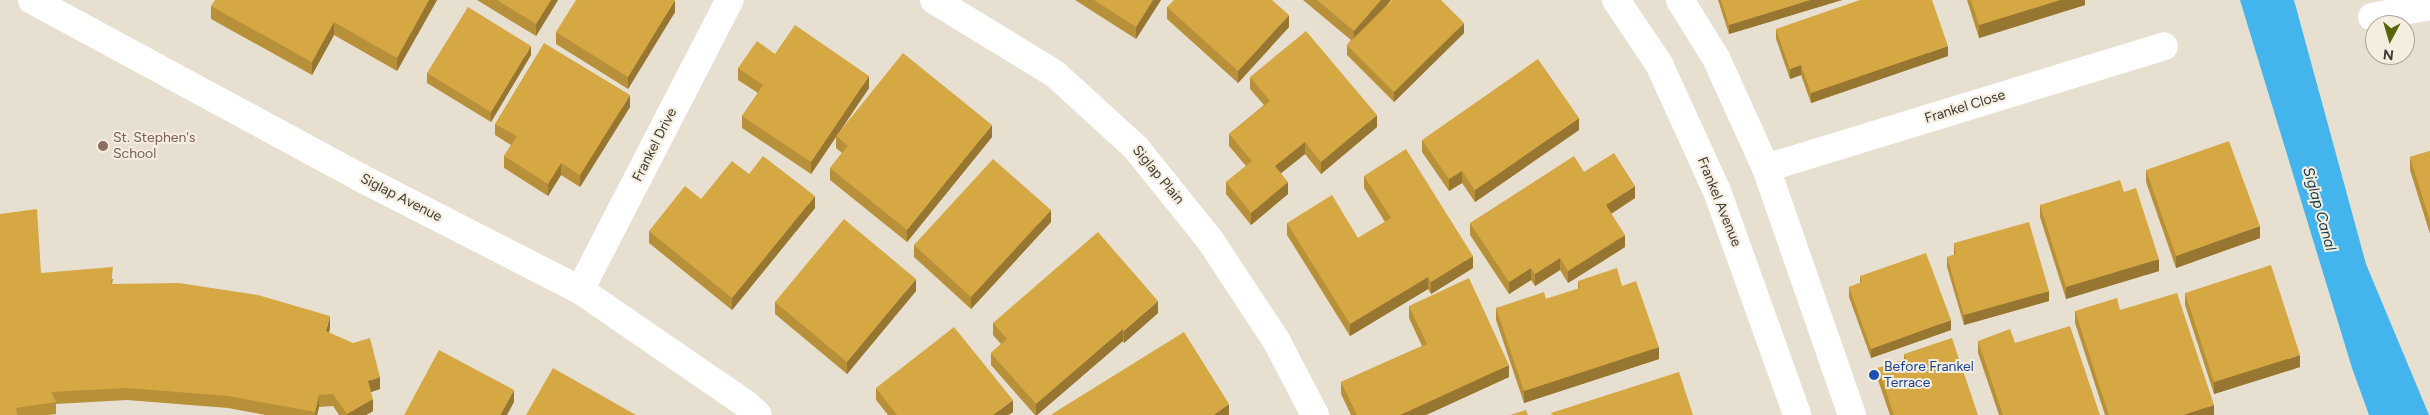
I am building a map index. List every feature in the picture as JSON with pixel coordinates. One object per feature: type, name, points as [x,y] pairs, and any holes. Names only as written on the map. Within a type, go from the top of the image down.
[{"type":"street","name":"Siglap Avenue","points":[[32,0],[361,178],[580,290],[746,404],[758,415]]},
{"type":"street","name":"Frankel Drive","points":[[580,290],[730,0]]},
{"type":"street","name":"Siglap Plain","points":[[934,0],[1055,74],[1136,148],[1210,240],[1276,340],[1315,415]]},
{"type":"street","name":"Frankel Avenue","points":[[1616,0],[1659,64],[1717,192],[1797,415]]},
{"type":"street","points":[[1680,0],[1716,58],[1766,168],[1852,415]]},
{"type":"street","points":[[2386,15],[2430,6]]},
{"type":"street","name":"Frankel Close","points":[[1766,168],[2164,46]]},
{"type":"water","name":"Siglap Canal","points":[[2240,0],[2294,0],[2366,264],[2429,415],[2369,415],[2352,368]]},
{"type":"building","points":[[215,0],[429,0],[397,58],[334,22],[312,62],[211,6]]},
{"type":"building","points":[[497,0],[551,0],[536,24]]},
{"type":"building","points":[[576,0],[675,0],[628,77],[556,32]]},
{"type":"building","points":[[1094,0],[1153,0],[1136,27]]},
{"type":"building","points":[[1174,0],[1272,0],[1289,15],[1238,71],[1167,7]]},
{"type":"building","points":[[1317,0],[1381,0],[1354,31]]},
{"type":"building","points":[[1392,0],[1441,0],[1464,23],[1394,92],[1347,45]]},
{"type":"building","points":[[1721,0],[1810,0],[1729,25]]},
{"type":"building","points":[[1860,0],[1932,0],[1948,46],[1811,93],[1801,65],[1790,69],[1776,29]]},
{"type":"building","points":[[1971,0],[2060,0],[1979,25]]},
{"type":"building","points":[[468,7],[531,46],[491,112],[427,73]]},
{"type":"building","points":[[795,25],[869,76],[811,162],[742,116],[763,85],[738,68],[757,41],[775,54]]},
{"type":"building","points":[[1306,31],[1377,115],[1321,162],[1305,142],[1275,166],[1288,182],[1251,213],[1226,182],[1252,161],[1229,134],[1270,101],[1250,77]]},
{"type":"building","points":[[544,43],[630,95],[580,175],[561,163],[548,184],[504,156],[517,136],[495,124]]},
{"type":"building","points":[[903,53],[992,125],[907,230],[830,168],[848,146],[836,136]]},
{"type":"building","points":[[1538,59],[1579,118],[1475,190],[1462,171],[1449,179],[1422,140]]},
{"type":"building","points":[[2229,141],[2260,226],[2176,256],[2146,170]]},
{"type":"building","points":[[1406,149],[1473,256],[1431,282],[1428,277],[1350,324],[1287,223],[1332,195],[1358,238],[1391,218],[1364,176]]},
{"type":"building","points":[[2430,151],[2430,221],[2410,157]]},
{"type":"building","points":[[1614,153],[1635,186],[1606,205],[1625,235],[1568,271],[1560,258],[1535,274],[1531,268],[1509,282],[1470,223],[1574,156],[1584,172]]},
{"type":"building","points":[[763,156],[815,196],[732,298],[649,231],[685,186],[701,199],[732,161],[749,174]]},
{"type":"building","points":[[993,159],[1051,210],[971,297],[914,245]]},
{"type":"building","points":[[2120,180],[2124,192],[2136,188],[2159,259],[2066,287],[2040,205]]},
{"type":"building","points":[[37,209],[41,273],[113,267],[111,284],[179,283],[258,295],[330,316],[326,331],[353,343],[370,338],[380,377],[368,381],[373,399],[347,414],[333,394],[319,395],[315,412],[228,396],[127,388],[51,392],[56,402],[16,408],[17,415],[0,415],[0,214]]},
{"type":"building","points":[[844,219],[916,279],[847,362],[775,302]]},
{"type":"building","points":[[2029,222],[2049,291],[1964,315],[1947,257],[1956,254],[1954,243]]},
{"type":"building","points":[[1098,232],[1158,301],[1036,404],[991,353],[1007,339],[993,323]]},
{"type":"building","points":[[1926,253],[1951,320],[1871,349],[1849,287],[1862,282],[1860,276]]},
{"type":"building","points":[[2271,265],[2300,355],[2214,382],[2185,293]]},
{"type":"building","points":[[1617,268],[1622,286],[1636,281],[1659,347],[1524,391],[1496,308],[1544,292],[1546,299],[1580,288],[1578,281]]},
{"type":"building","points":[[1469,278],[1509,365],[1400,415],[1357,415],[1341,382],[1427,344],[1409,306]]},
{"type":"building","points":[[2177,293],[2214,405],[2183,415],[2109,415],[2075,311],[2117,298],[2120,310]]},
{"type":"building","points":[[2070,326],[2100,415],[2003,415],[1978,341],[2010,329],[2015,343]]},
{"type":"building","points":[[954,327],[1013,400],[993,415],[897,415],[876,388]]},
{"type":"building","points":[[1184,332],[1229,404],[1213,415],[1052,415],[1052,414]]},
{"type":"building","points":[[1952,338],[1978,415],[1894,415],[1878,368],[1906,359],[1904,354]]},
{"type":"building","points":[[439,350],[514,390],[500,415],[404,415]]},
{"type":"building","points":[[553,368],[636,415],[526,415]]},
{"type":"building","points":[[1679,372],[1693,415],[1552,415],[1551,413]]},
{"type":"building","points":[[1526,410],[1528,415],[1510,415]]},
{"type":"place","name":"St. Stephen's School","points":[[103,146]]},
{"type":"place","name":"Before Frankel Terrace","points":[[1874,375]]}]
